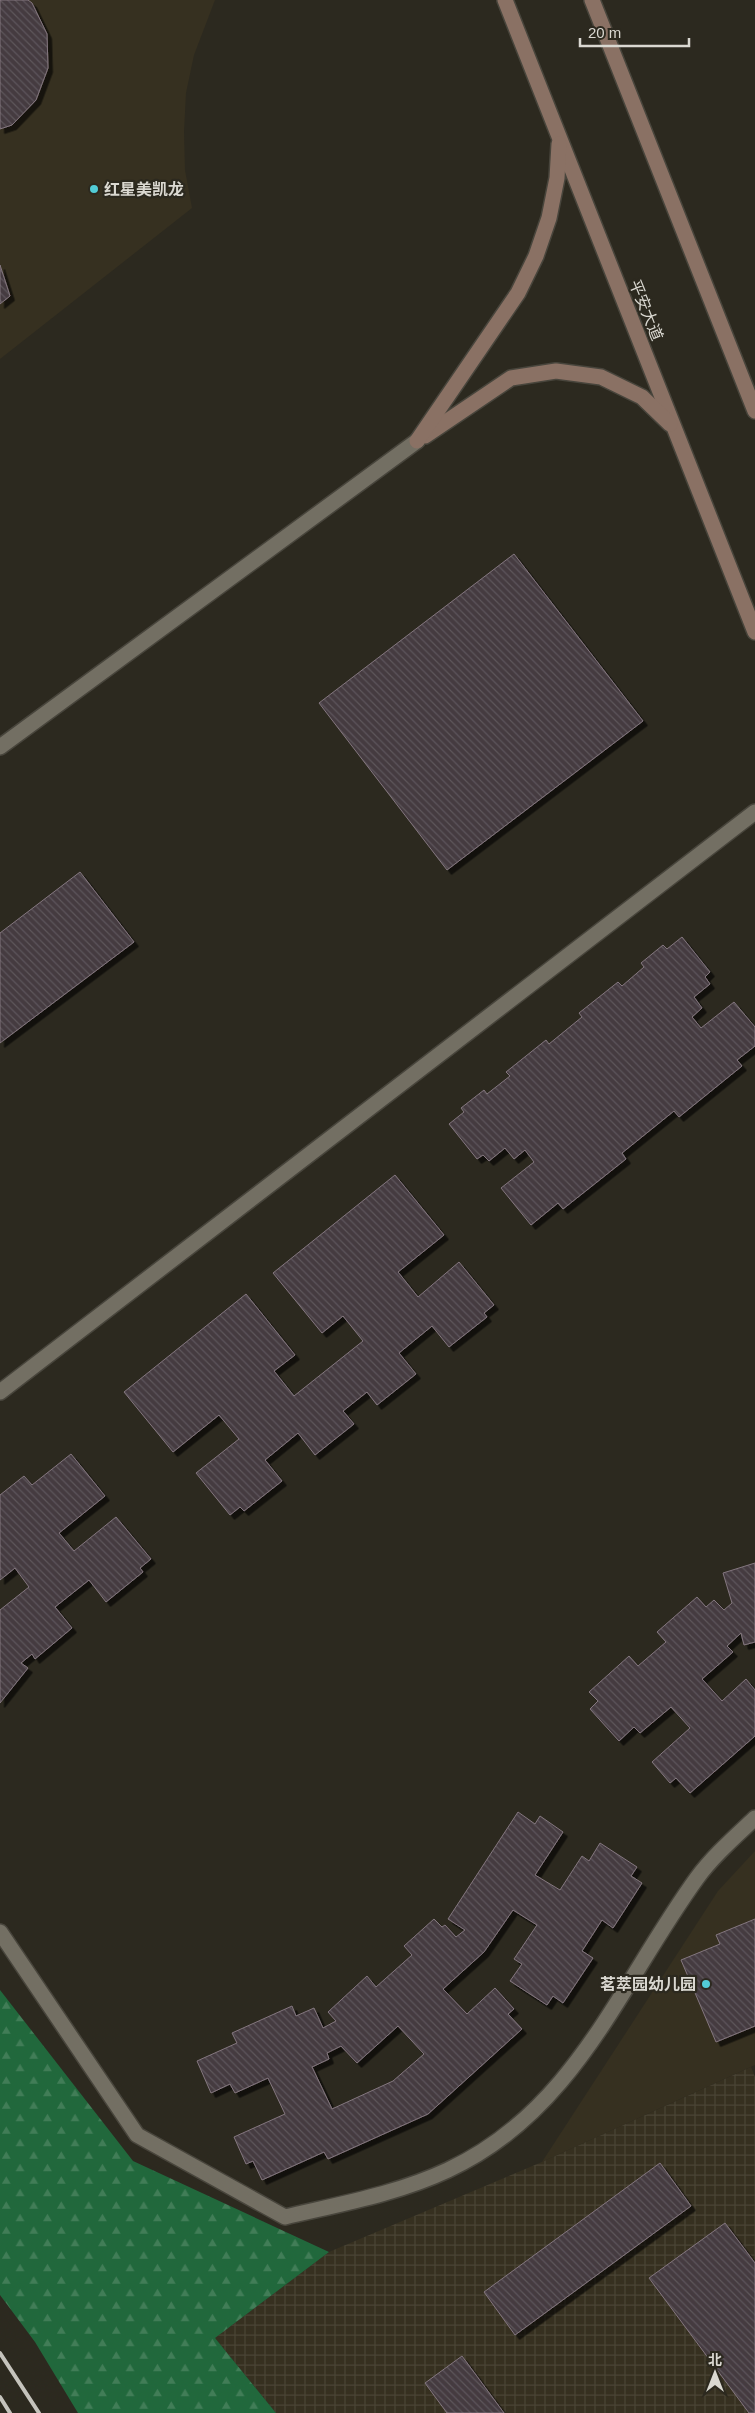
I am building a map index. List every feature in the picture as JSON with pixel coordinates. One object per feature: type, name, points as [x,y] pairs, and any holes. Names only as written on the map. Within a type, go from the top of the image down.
[{"type":"main road","name":"平安大道","points":[[505,0],[755,632]]},
{"type":"main road","points":[[592,0],[755,411]]},
{"type":"main road","points":[[417,441],[518,293],[536,256],[550,218],[557,178],[559,137]]},
{"type":"main road","points":[[417,441],[512,378],[556,371],[601,378],[642,397],[675,429]]},
{"type":"street","points":[[0,747],[417,441]]},
{"type":"street","points":[[0,1392],[755,812]]},
{"type":"street","points":[[0,1932],[137,2135],[285,2217],[410,2186],[450,2169],[522,2123],[577,2064],[698,1876],[726,1844],[755,1818]]},
{"type":"shaded area","name":"红星美凯龙","points":[[0,0],[215,0],[194,55],[186,93],[185,170],[192,208],[0,359]]},
{"type":"shaded area","name":"茗萃园幼儿园","points":[[755,1851],[755,2065],[542,2162],[718,1891]]},
{"type":"shaded area","points":[[751,2067],[755,2077],[755,2413],[276,2413],[215,2338],[329,2252],[542,2162]]},
{"type":"green space","points":[[0,1990],[133,2161],[329,2252],[215,2338],[276,2413],[78,2413],[35,2342],[0,2295]]},
{"type":"building","points":[[0,0],[28,0],[32,3],[47,34],[48,68],[36,100],[12,125],[0,129]]},
{"type":"building","points":[[0,265],[10,296],[0,304]]},
{"type":"building","points":[[514,554],[643,721],[447,870],[319,703]]},
{"type":"building","points":[[80,872],[134,942],[0,1043],[0,933]]},
{"type":"building","points":[[682,937],[710,972],[705,977],[710,984],[694,997],[702,1008],[692,1017],[701,1028],[734,1002],[755,1027],[755,1046],[737,1060],[742,1066],[679,1117],[674,1111],[622,1153],[626,1159],[563,1209],[558,1203],[531,1225],[501,1188],[534,1162],[525,1150],[514,1159],[505,1148],[489,1161],[483,1155],[477,1159],[449,1124],[464,1112],[461,1108],[484,1090],[487,1094],[510,1076],[506,1072],[546,1040],[549,1044],[582,1017],[579,1013],[618,982],[622,986],[644,967],[641,963],[663,945],[667,949]]},
{"type":"building","points":[[395,1175],[444,1235],[398,1272],[418,1297],[459,1262],[494,1305],[484,1313],[487,1317],[449,1347],[432,1326],[399,1353],[416,1374],[377,1405],[367,1392],[343,1411],[354,1424],[315,1455],[298,1433],[265,1460],[282,1481],[244,1511],[240,1507],[230,1515],[196,1473],[239,1439],[219,1415],[173,1452],[124,1392],[246,1294],[295,1355],[274,1371],[294,1396],[363,1341],[343,1316],[322,1333],[273,1273]]},
{"type":"building","points":[[71,1454],[105,1496],[59,1533],[74,1551],[116,1517],[151,1559],[140,1568],[143,1572],[106,1602],[89,1580],[55,1607],[72,1628],[35,1659],[32,1654],[21,1663],[28,1668],[0,1703],[0,1610],[29,1587],[15,1568],[0,1580],[0,1495],[24,1476],[32,1485]]},
{"type":"building","points":[[755,1563],[755,1642],[744,1645],[741,1633],[727,1646],[733,1652],[702,1679],[722,1701],[746,1679],[755,1690],[755,1736],[690,1793],[676,1778],[670,1783],[652,1762],[690,1728],[671,1707],[640,1733],[634,1727],[619,1741],[590,1709],[598,1701],[589,1692],[629,1656],[638,1666],[666,1642],[657,1632],[697,1597],[706,1607],[714,1600],[724,1610],[732,1603],[723,1573]]},
{"type":"building","points":[[518,1812],[535,1824],[540,1816],[563,1832],[535,1875],[560,1890],[582,1856],[589,1861],[600,1843],[637,1867],[631,1876],[642,1883],[613,1928],[602,1920],[582,1951],[593,1958],[563,2003],[553,1996],[547,2005],[510,1981],[522,1964],[514,1959],[537,1925],[513,1910],[484,1952],[443,1989],[467,2014],[495,1988],[514,2009],[508,2014],[522,2029],[428,2114],[328,2159],[324,2152],[262,2180],[253,2161],[246,2164],[234,2137],[285,2114],[268,2078],[235,2093],[230,2084],[211,2093],[197,2061],[237,2043],[232,2033],[292,2006],[296,2016],[314,2008],[323,2028],[336,2021],[328,2012],[367,1976],[376,1987],[412,1955],[404,1946],[434,1919],[442,1927],[445,1925],[456,1937],[465,1930],[448,1919]],"holes":[[[398,2026],[424,2054],[393,2081],[332,2109],[312,2067],[329,2059],[327,2053],[341,2046],[357,2063]]]},
{"type":"building","points":[[755,1919],[755,2026],[716,2042],[681,1960],[720,1944],[716,1935]]},
{"type":"building","points":[[660,2163],[691,2206],[515,2335],[484,2292]]},
{"type":"building","points":[[725,2223],[755,2263],[755,2413],[749,2413],[649,2278]]},
{"type":"building","points":[[462,2356],[504,2413],[447,2413],[425,2383]]},
{"type":"railway","points":[[0,2353],[39,2413]]},
{"type":"railway","points":[[0,2397],[10,2413]]},
{"type":"place","name":"红星美凯龙","points":[[94,189]]},
{"type":"place","name":"茗萃园幼儿园","points":[[706,1984]]}]
